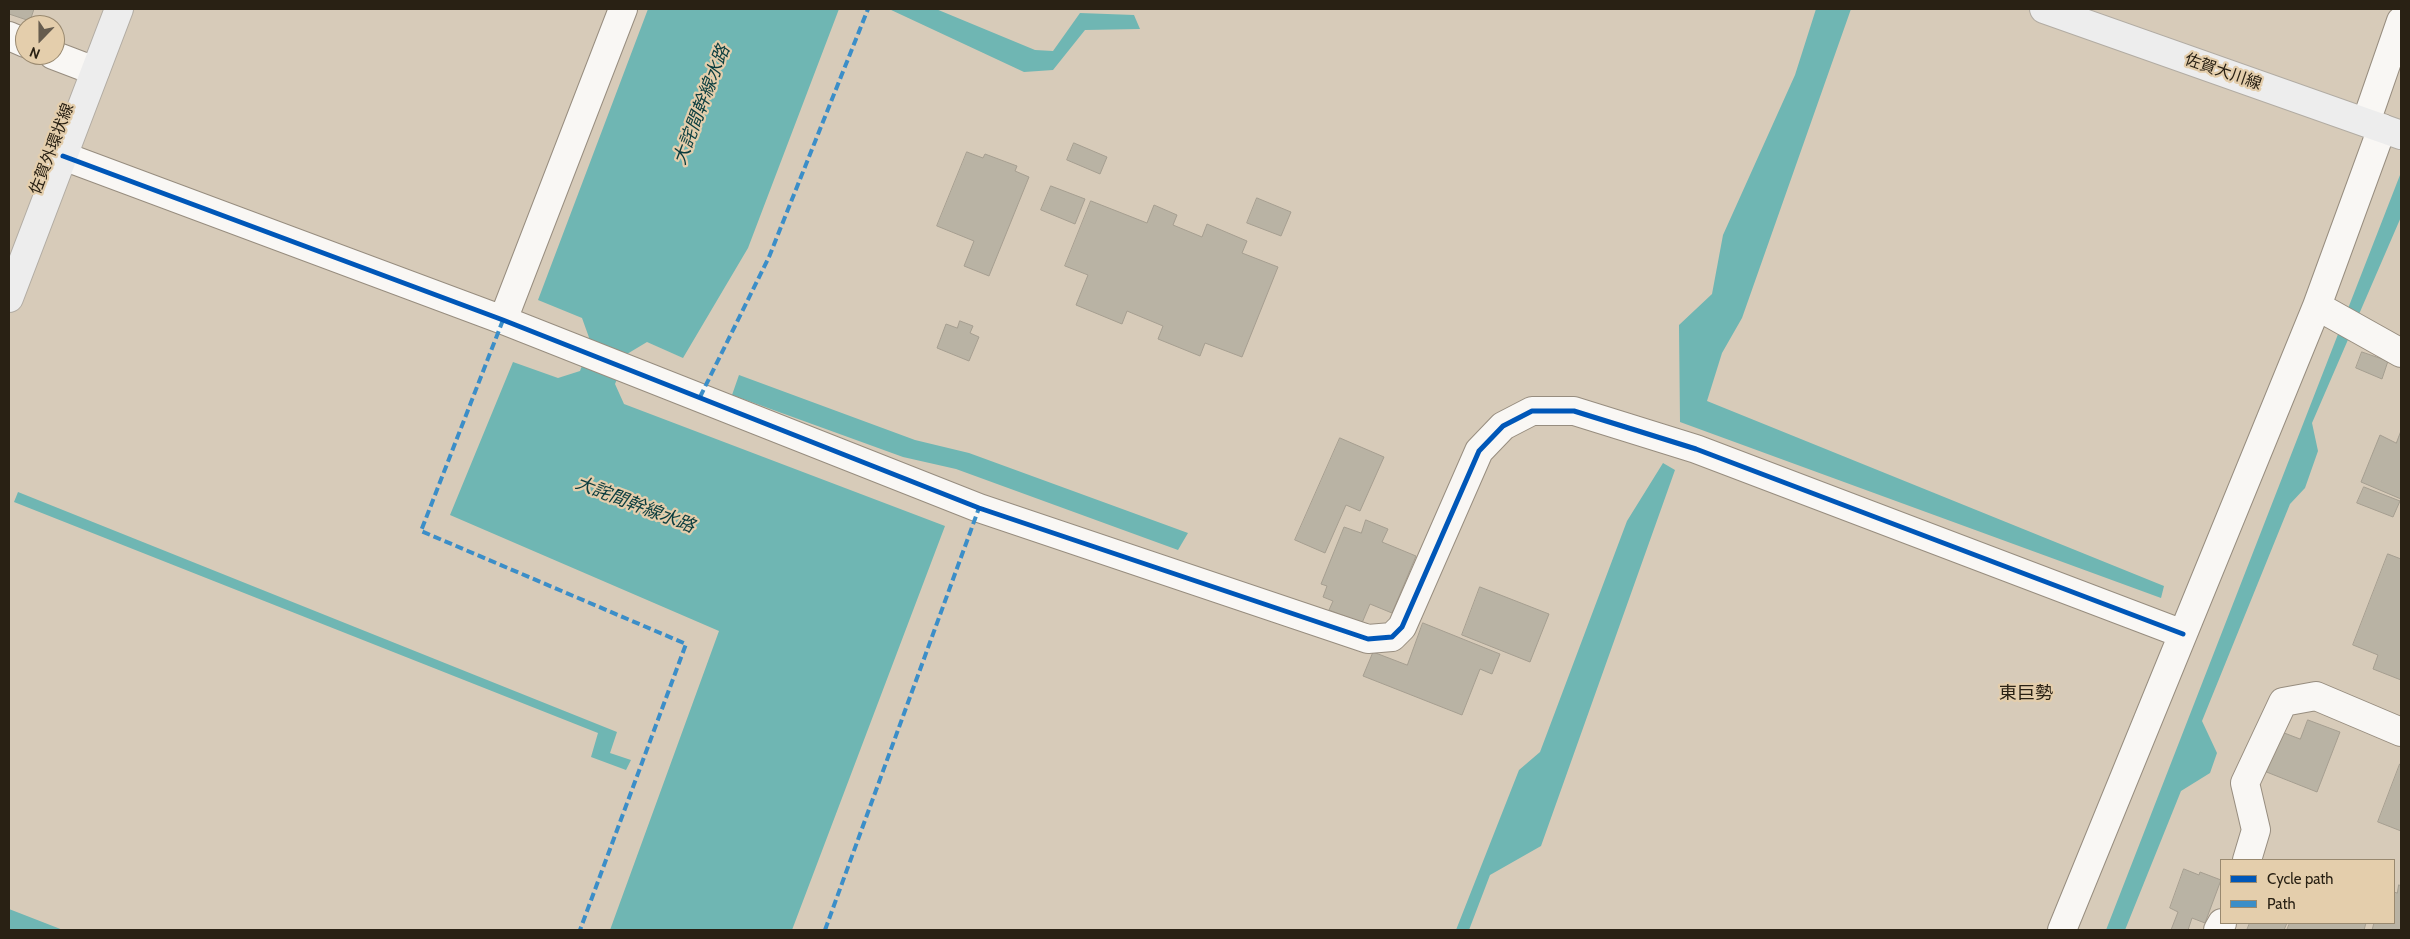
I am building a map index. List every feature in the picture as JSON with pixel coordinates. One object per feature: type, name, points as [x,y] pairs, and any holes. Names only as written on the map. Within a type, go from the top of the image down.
[{"type":"main road","name":"佐賀外環状線","points":[[9,298],[119,9]]},
{"type":"main road","name":"佐賀大川線","points":[[2044,9],[2383,128]]},
{"type":"street","points":[[503,320],[624,9]]},
{"type":"street","points":[[2062,930],[2317,306],[2383,128],[2401,21]]},
{"type":"street","points":[[65,60],[95,71]]},
{"type":"street","points":[[63,156],[503,320],[979,508],[1368,639],[1392,637],[1402,627],[1479,452],[1503,426],[1532,411],[1574,411],[1696,449],[2183,634]]},
{"type":"street","points":[[2317,306],[2401,353]]},
{"type":"street","points":[[2247,859],[2256,830],[2246,783],[2283,702],[2316,696],[2401,732]]},
{"type":"water","name":"大詫間幹線水路","points":[[648,9],[839,9],[748,248],[683,358],[647,342],[627,354],[615,384],[624,404],[945,526],[792,930],[610,930],[719,631],[450,515],[513,362],[558,378],[580,371],[591,343],[582,318],[538,300]]},
{"type":"water","points":[[889,9],[936,9],[1035,50],[1053,51],[1080,13],[1134,15],[1140,29],[1085,30],[1053,70],[1024,72]]},
{"type":"water","points":[[1816,9],[1851,9],[1742,318],[1722,353],[1707,401],[2164,586],[2161,598],[1680,422],[1679,325],[1712,294],[1723,235],[1795,75]]},
{"type":"water","points":[[2400,175],[2401,217],[2312,423],[2318,451],[2305,488],[2290,504],[2202,721],[2217,753],[2210,773],[2181,791],[2125,930],[2106,930]]},
{"type":"water","points":[[739,375],[915,440],[969,453],[1188,533],[1178,550],[956,469],[903,457],[732,395]]},
{"type":"water","points":[[1663,463],[1675,470],[1541,846],[1490,875],[1469,930],[1456,930],[1519,770],[1540,752],[1627,521]]},
{"type":"water","points":[[18,492],[617,732],[610,753],[631,760],[626,770],[591,757],[598,733],[14,502]]},
{"type":"water","points":[[9,909],[63,930],[9,930]]},
{"type":"building","points":[[9,9],[34,9],[32,15],[15,16],[9,14]]},
{"type":"building","points":[[1074,143],[1107,157],[1100,174],[1067,160]]},
{"type":"building","points":[[967,152],[983,158],[985,154],[1017,166],[1015,171],[1029,177],[989,276],[964,266],[974,241],[937,226]]},
{"type":"building","points":[[1051,186],[1085,199],[1075,224],[1041,210]]},
{"type":"building","points":[[1257,198],[1291,212],[1281,236],[1247,223]]},
{"type":"building","points":[[1091,201],[1147,223],[1154,205],[1177,215],[1173,225],[1202,237],[1207,224],[1247,241],[1242,253],[1278,267],[1242,357],[1205,343],[1200,356],[1158,339],[1163,326],[1127,311],[1122,324],[1076,305],[1088,275],[1065,266]]},
{"type":"building","points":[[960,321],[973,326],[970,333],[979,337],[969,361],[937,348],[946,324],[957,328]]},
{"type":"building","points":[[2362,352],[2388,361],[2382,379],[2356,368]]},
{"type":"building","points":[[2401,431],[2401,499],[2361,482],[2380,435],[2396,443]]},
{"type":"building","points":[[1340,438],[1384,457],[1360,511],[1346,505],[1325,553],[1295,540]]},
{"type":"building","points":[[2364,487],[2400,501],[2393,517],[2357,503]]},
{"type":"building","points":[[1366,520],[1388,529],[1382,542],[1416,556],[1392,613],[1370,604],[1362,623],[1329,610],[1333,601],[1323,597],[1327,586],[1321,584],[1344,527],[1361,533]]},
{"type":"building","points":[[2388,554],[2401,559],[2401,680],[2373,669],[2378,655],[2353,645]]},
{"type":"building","points":[[1480,587],[1549,614],[1530,662],[1462,635]]},
{"type":"building","points":[[1423,623],[1500,654],[1492,674],[1480,669],[1462,715],[1363,676],[1373,652],[1407,665]]},
{"type":"building","points":[[2308,720],[2340,732],[2317,792],[2264,771],[2279,731],[2300,739]]},
{"type":"building","points":[[2401,764],[2401,831],[2378,822]]},
{"type":"building","points":[[2184,869],[2199,875],[2200,872],[2220,880],[2205,923],[2192,918],[2188,930],[2171,930],[2178,912],[2170,908]]},
{"type":"building","points":[[2399,885],[2401,886],[2401,930],[2372,930],[2374,924],[2395,924],[2395,892],[2397,893]]},
{"type":"building","points":[[2250,924],[2287,924],[2284,930],[2247,930]]},
{"type":"building","points":[[2290,924],[2366,924],[2364,930],[2287,930]]},
{"type":"marked path","points":[[700,397],[769,257],[868,9]]},
{"type":"marked path","points":[[503,320],[421,531],[686,644],[580,930]]},
{"type":"marked path","points":[[825,930],[979,508]]},
{"type":"cycle path","points":[[63,156],[503,320],[979,508],[1368,639],[1392,637],[1402,627],[1479,451],[1503,426],[1532,411],[1574,411],[1696,449],[2183,634]]},
{"type":"district","name":"東巨勢","points":[[2026,694]]}]
